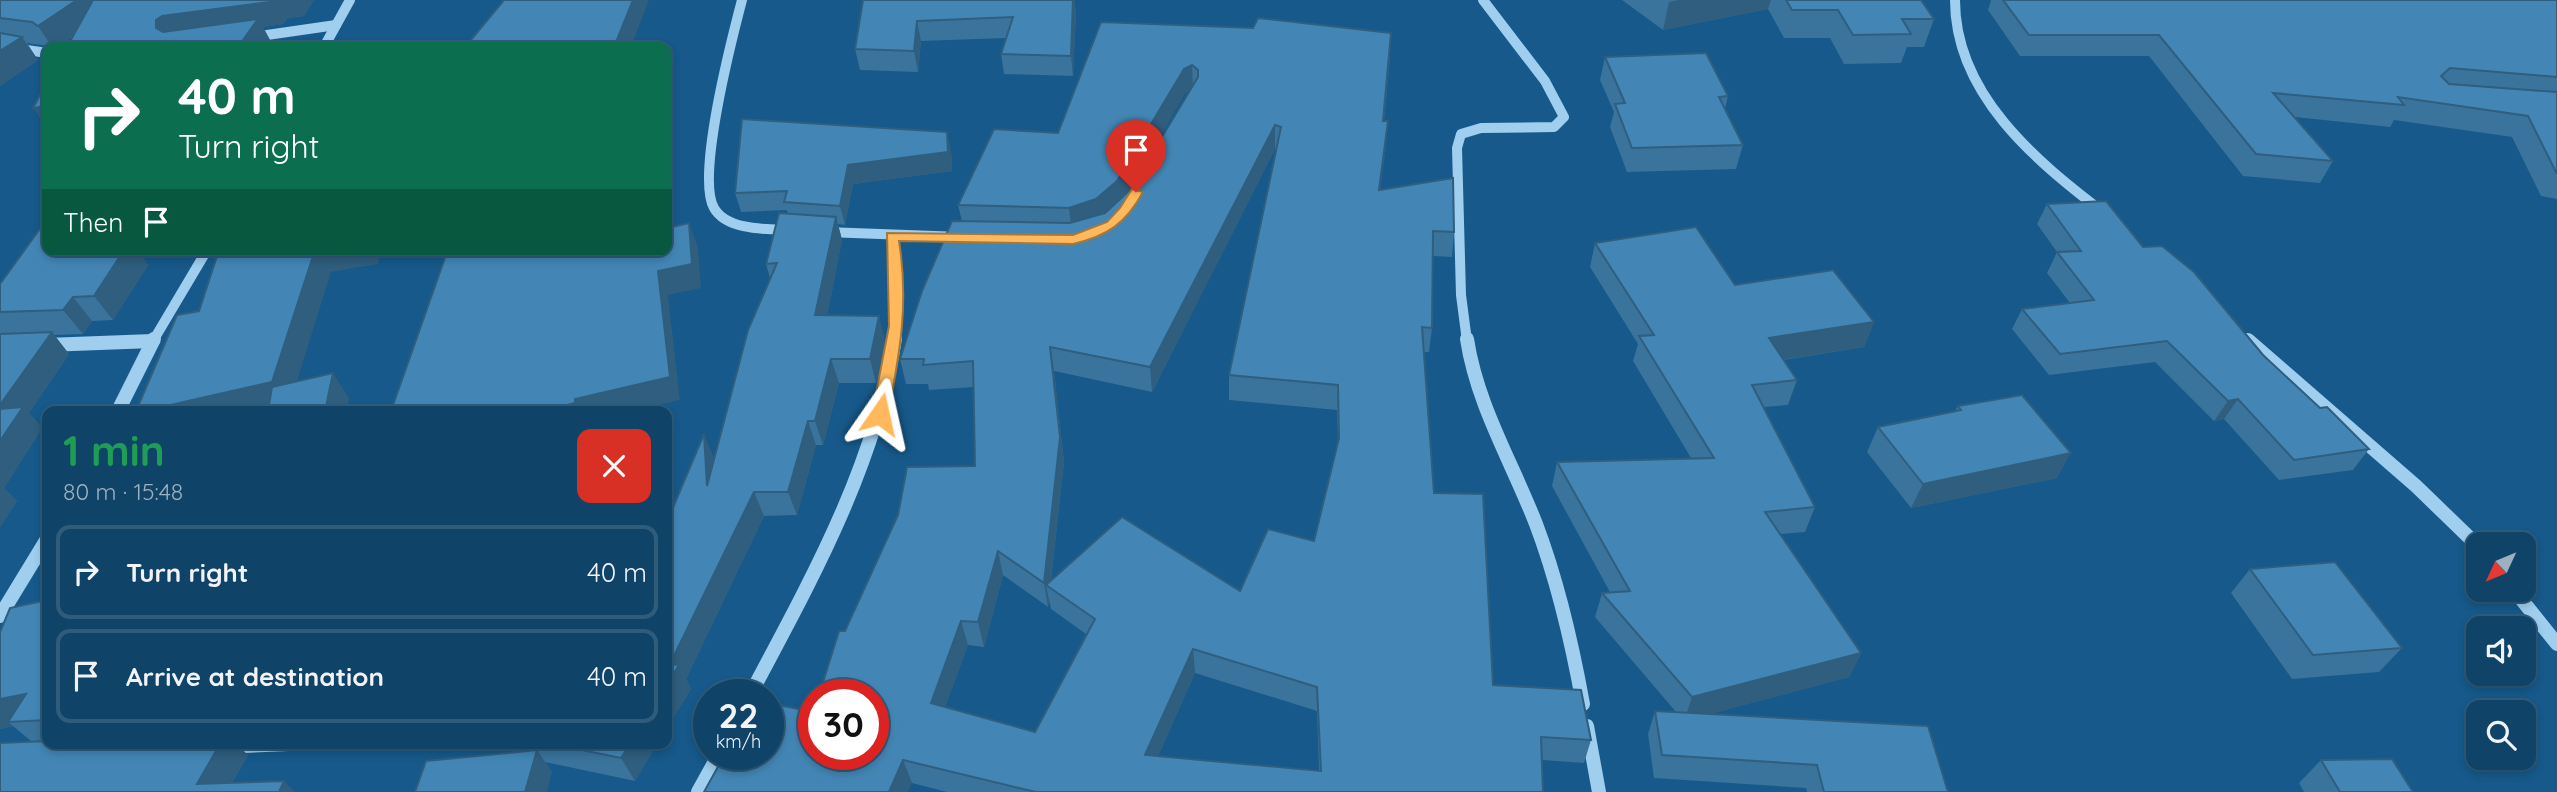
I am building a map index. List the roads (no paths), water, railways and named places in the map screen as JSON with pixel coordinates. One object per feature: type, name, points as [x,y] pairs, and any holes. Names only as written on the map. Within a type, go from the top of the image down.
[{"type":"street","points":[[327,42],[350,0]]},
{"type":"street","points":[[742,0],[731,36],[712,158],[713,207],[726,219],[746,226],[892,236],[974,238]]},
{"type":"street","points":[[1483,0],[1545,81],[1564,117],[1554,127],[1481,128],[1461,134],[1457,148],[1460,286],[1465,329],[1476,381],[1536,525],[1559,596],[1575,657],[1599,792]]},
{"type":"street","points":[[1955,0],[1961,49],[1986,100],[2001,122],[2042,165],[2109,216]]},
{"type":"street","points":[[244,38],[336,25]]},
{"type":"street","points":[[0,46],[42,52]]},
{"type":"street","points":[[758,679],[830,535],[880,414],[897,326],[897,272],[892,236]]},
{"type":"street","points":[[120,406],[153,341],[203,256]]},
{"type":"street","points":[[2239,332],[2369,444],[2466,535]]},
{"type":"street","points":[[28,346],[153,341]]},
{"type":"street","points":[[0,616],[42,547]]},
{"type":"street","points":[[2524,602],[2557,644]]},
{"type":"street","points":[[698,792],[710,770]]}]
